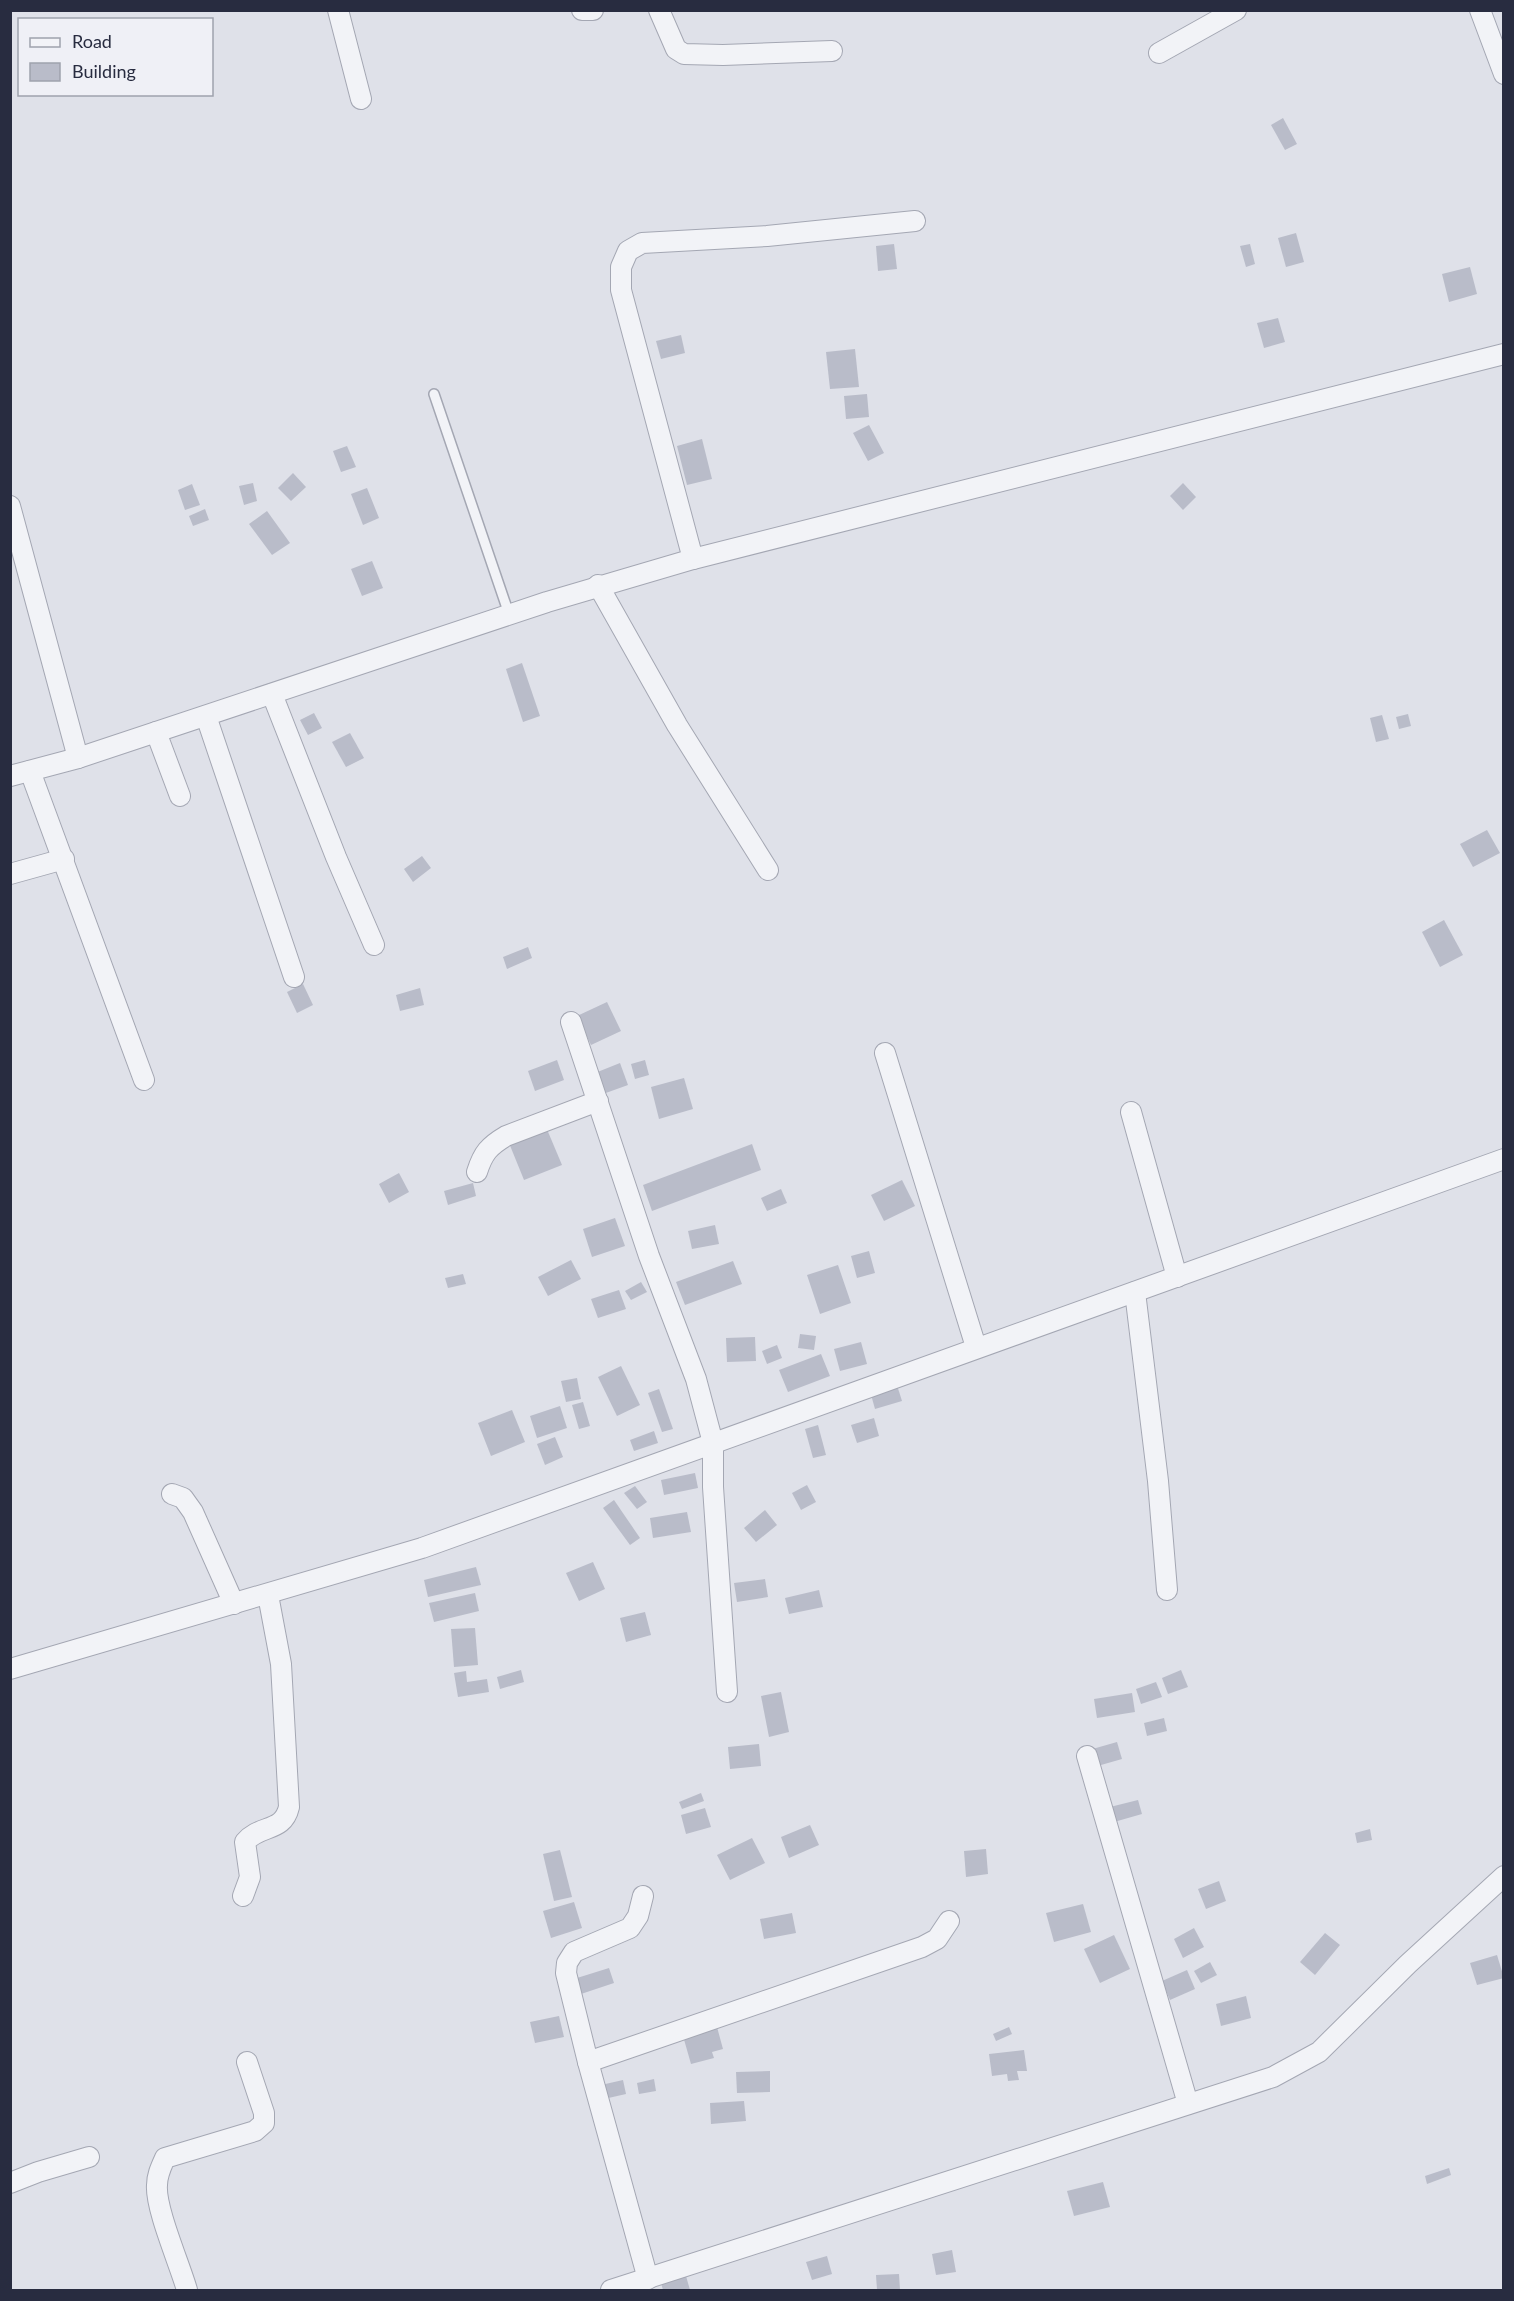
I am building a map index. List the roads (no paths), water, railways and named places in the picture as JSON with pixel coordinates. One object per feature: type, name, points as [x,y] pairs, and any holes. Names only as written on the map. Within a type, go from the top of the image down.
[{"type":"street","points":[[338,10],[361,99]]},
{"type":"street","points":[[582,10],[593,10]]},
{"type":"street","points":[[659,10],[676,49],[684,54],[832,51]]},
{"type":"street","points":[[1159,53],[1236,10]]},
{"type":"street","points":[[1480,10],[1503,74]]},
{"type":"street","points":[[693,559],[621,290],[621,267],[628,251],[642,243],[767,236],[915,221]]},
{"type":"street","points":[[10,777],[78,758],[598,585],[1503,354]]},
{"type":"street","points":[[10,506],[78,758]]},
{"type":"street","points":[[598,585],[677,724],[768,870]]},
{"type":"street","points":[[272,694],[336,857],[374,945]]},
{"type":"street","points":[[206,716],[294,976]]},
{"type":"street","points":[[156,732],[180,796]]},
{"type":"street","points":[[30,771],[144,1080]]},
{"type":"street","points":[[10,874],[64,859]]},
{"type":"street","points":[[571,1022],[649,1256],[696,1379],[712,1443],[727,1692]]},
{"type":"street","points":[[885,1053],[976,1347]]},
{"type":"street","points":[[477,1172],[481,1157],[493,1144],[506,1136],[598,1101]]},
{"type":"street","points":[[1131,1112],[1177,1277]]},
{"type":"street","points":[[10,1669],[422,1548],[976,1347],[1503,1160]]},
{"type":"street","points":[[1135,1292],[1158,1481],[1167,1590]]},
{"type":"street","points":[[172,1494],[183,1498],[193,1512],[234,1604]]},
{"type":"street","points":[[243,1896],[250,1877],[245,1842],[251,1834],[279,1824],[286,1817],[289,1807],[281,1664],[268,1595]]},
{"type":"street","points":[[1087,1756],[1188,2104]]},
{"type":"street","points":[[611,2290],[1274,2076],[1319,2052],[1408,1964],[1503,1876]]},
{"type":"street","points":[[643,1896],[638,1916],[630,1928],[574,1952],[567,1963],[566,1972],[588,2062],[648,2279]]},
{"type":"street","points":[[588,2062],[922,1947],[937,1939],[949,1920]]},
{"type":"street","points":[[188,2290],[160,2206],[156,2187],[159,2173],[165,2158],[255,2131],[264,2123],[264,2113],[248,2062]]},
{"type":"street","points":[[10,2183],[38,2172],[90,2157]]},
{"type":"lane","points":[[434,394],[508,614]]}]
